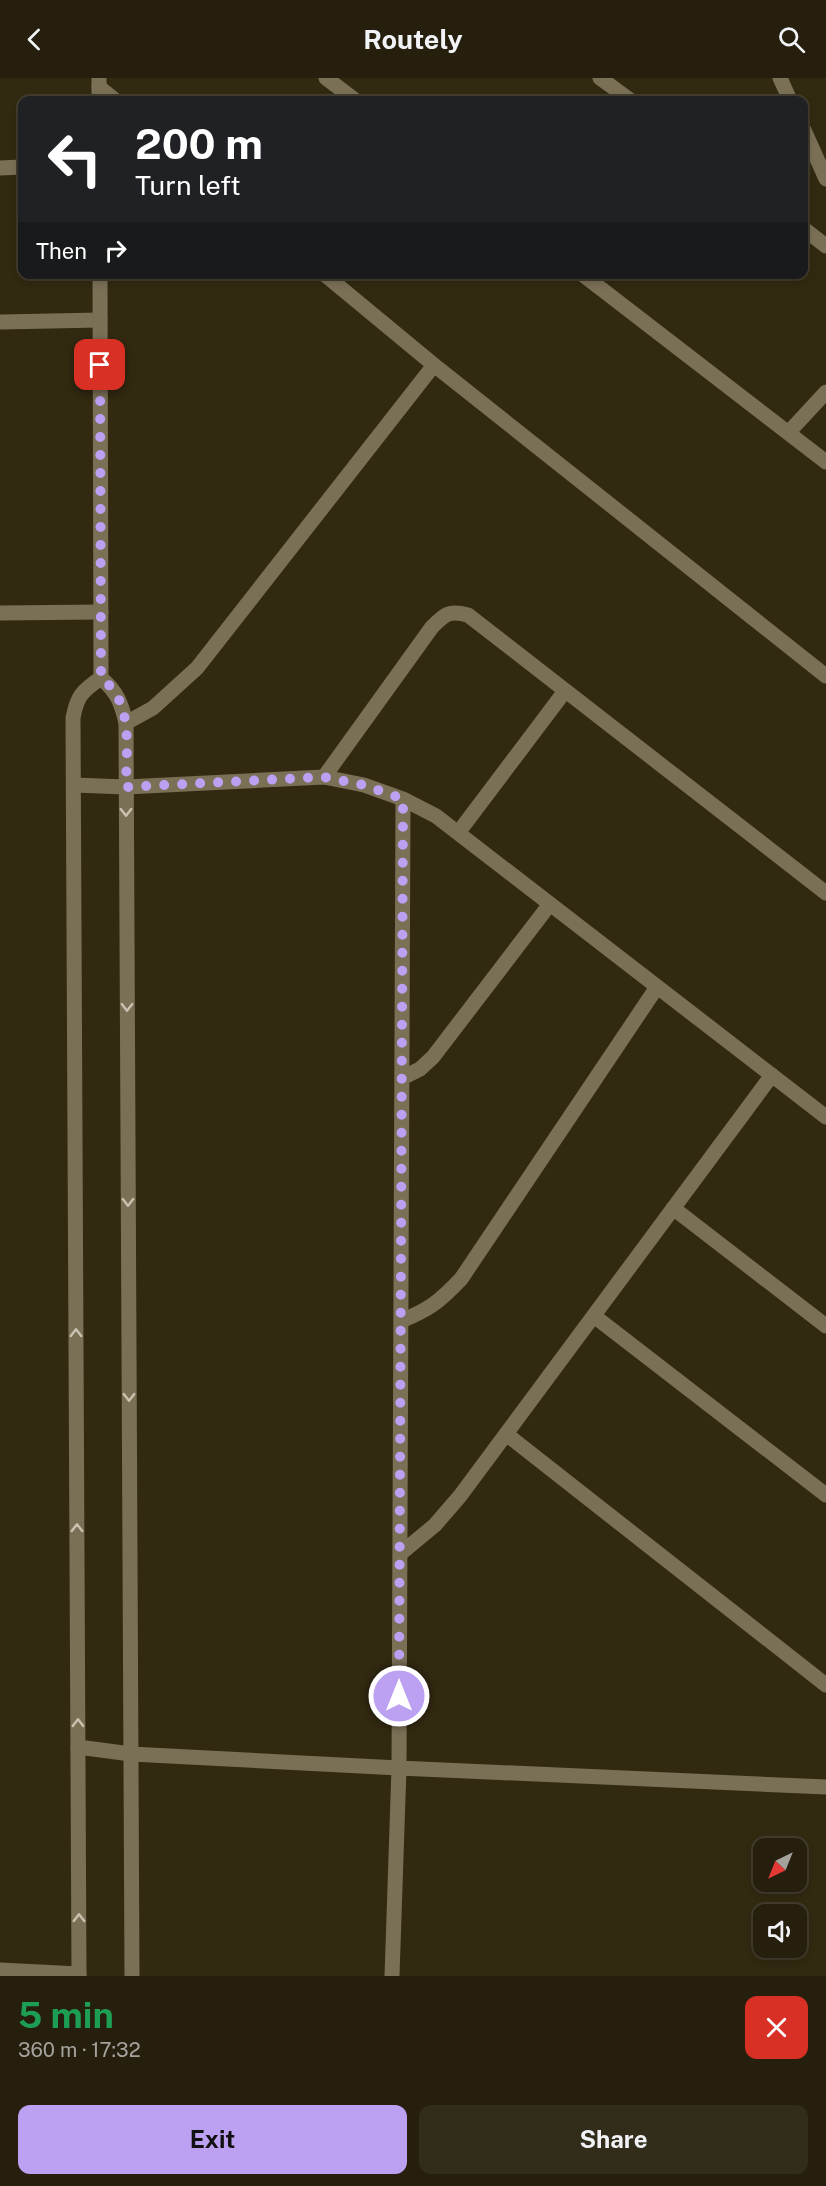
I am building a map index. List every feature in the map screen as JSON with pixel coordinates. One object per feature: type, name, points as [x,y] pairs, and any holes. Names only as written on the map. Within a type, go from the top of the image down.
[{"type":"street","points":[[326,78],[350,96]]},
{"type":"street","points":[[600,78],[625,96]]},
{"type":"street","points":[[780,78],[788,96]]},
{"type":"street","points":[[808,139],[826,179]]},
{"type":"street","points":[[0,168],[18,167]]},
{"type":"street","points":[[808,232],[826,246]]},
{"type":"street","points":[[100,279],[101,678],[114,689],[126,723],[132,1976]]},
{"type":"street","points":[[330,279],[434,365],[826,676]]},
{"type":"street","points":[[588,279],[826,462]]},
{"type":"street","points":[[0,322],[100,320]]},
{"type":"street","points":[[126,723],[153,708],[197,668],[434,365]]},
{"type":"street","points":[[788,433],[826,392]]},
{"type":"street","points":[[324,777],[432,627],[444,615],[454,611],[468,615],[826,893]]},
{"type":"street","points":[[0,613],[101,612]]},
{"type":"street","points":[[0,1970],[79,1975],[74,718],[76,704],[83,690],[101,678]]},
{"type":"street","points":[[458,833],[566,691]]},
{"type":"street","points":[[74,785],[126,787],[324,777],[364,785],[403,799],[436,816],[826,1117]]},
{"type":"street","points":[[392,1976],[399,1768],[403,799]]},
{"type":"street","points":[[402,1078],[420,1069],[433,1057],[550,904]]},
{"type":"street","points":[[401,1321],[428,1309],[444,1297],[460,1279],[657,987]]},
{"type":"street","points":[[400,1554],[435,1525],[460,1496],[772,1076]]},
{"type":"street","points":[[673,1209],[826,1326]]},
{"type":"street","points":[[594,1316],[826,1495]]},
{"type":"street","points":[[506,1434],[826,1685]]},
{"type":"street","points":[[78,1747],[131,1754],[826,1787]]},
{"type":"route","points":[[100,365],[101,678],[114,689],[126,723],[126,787],[324,777],[364,785],[403,799],[399,1696]]}]
